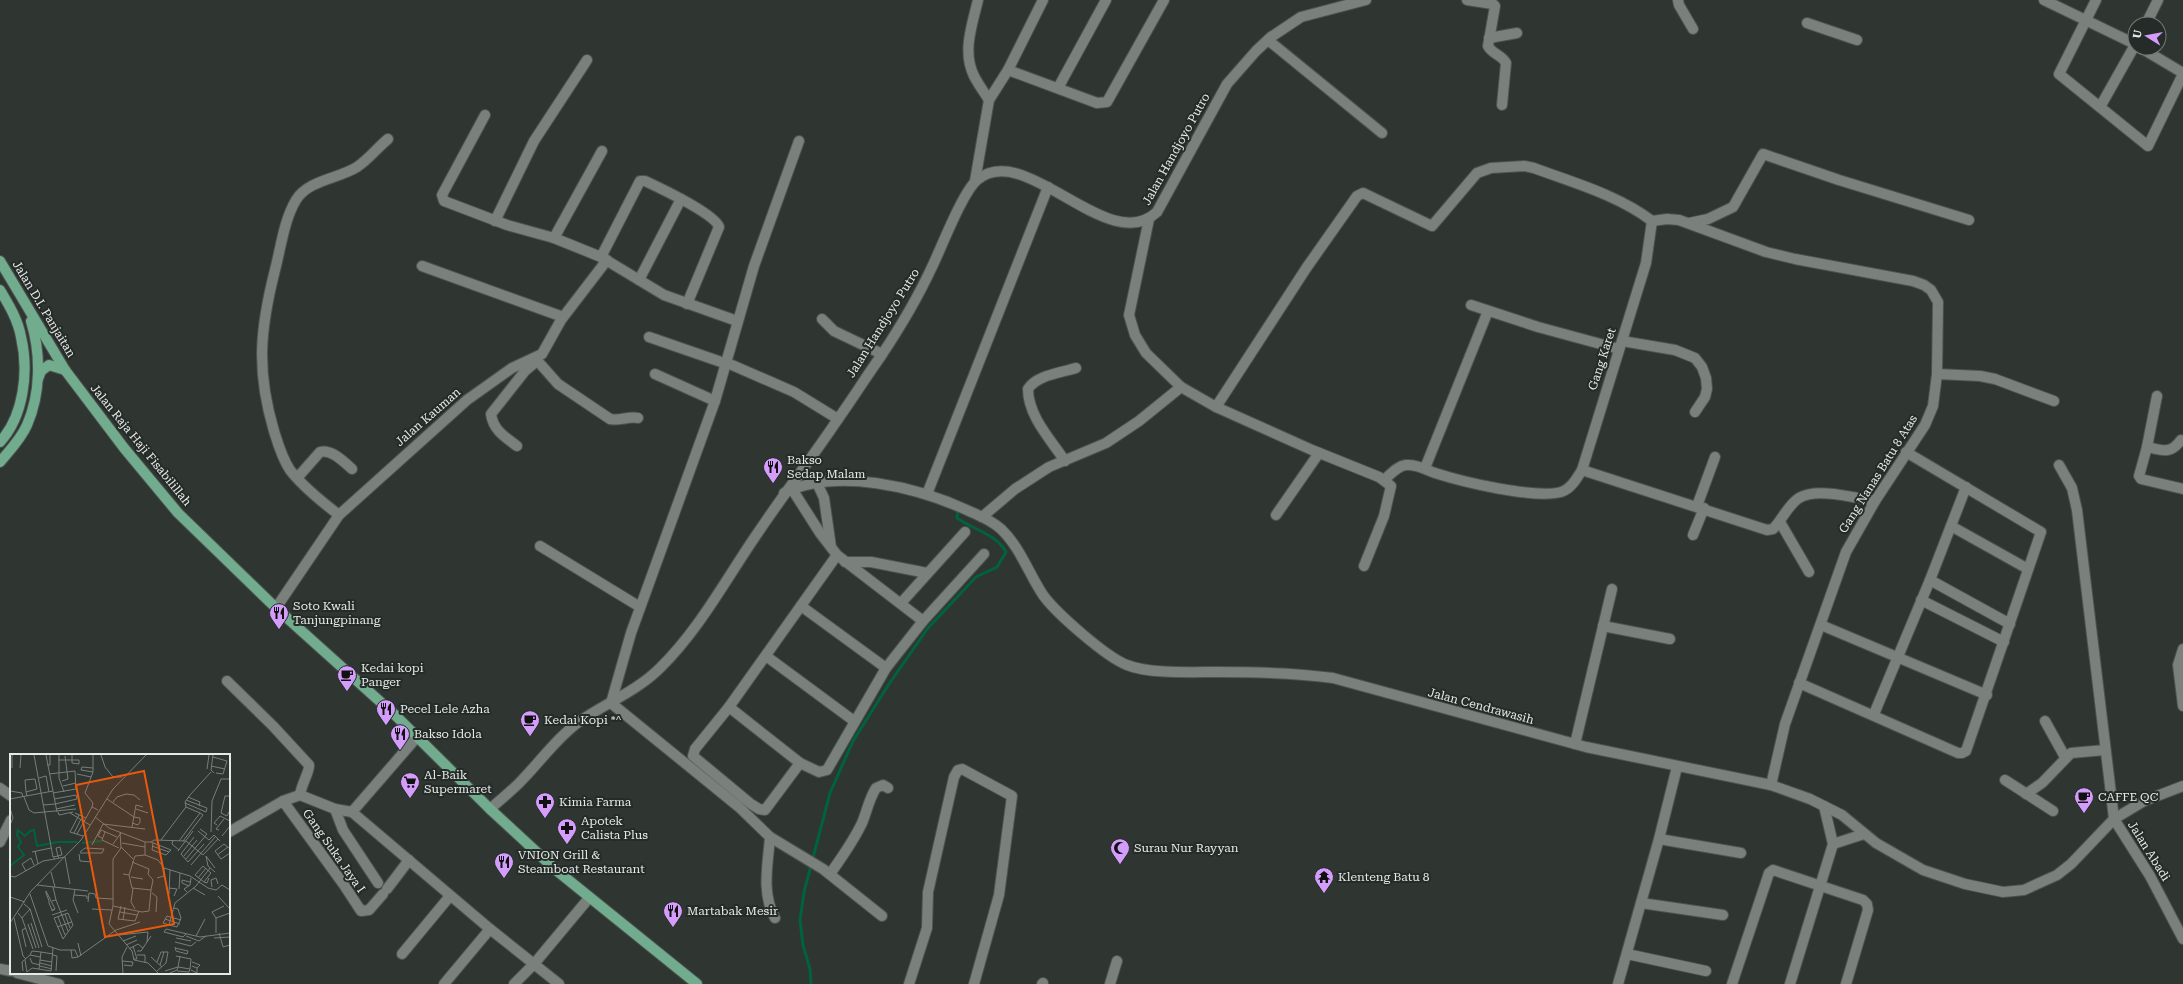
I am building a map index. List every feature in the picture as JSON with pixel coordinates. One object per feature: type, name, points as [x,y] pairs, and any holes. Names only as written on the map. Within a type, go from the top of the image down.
[{"type":"main road","name":"Jalan D.I. Panjaitan","points":[[0,261],[65,370]]},
{"type":"main road","points":[[0,290],[12,310],[21,337],[24,359],[21,400],[14,419],[0,442]]},
{"type":"main road","points":[[0,462],[16,443],[27,425],[34,403],[37,382],[38,355],[35,336],[24,302]]},
{"type":"main road","points":[[37,382],[41,371],[49,365],[65,370]]},
{"type":"main road","name":"Jalan Raja Haji Fisabilillah","points":[[65,370],[124,448],[178,513],[276,608],[417,737],[490,809],[589,898],[697,984]]},
{"type":"street","points":[[978,0],[968,45],[968,60],[974,76],[989,100]]},
{"type":"street","points":[[975,182],[989,100],[1008,70],[1043,0]]},
{"type":"street","points":[[1058,88],[1106,0]]},
{"type":"street","points":[[1008,70],[1097,103],[1106,102],[1164,0]]},
{"type":"street","name":"Jalan Handjoyo Putro","points":[[490,809],[521,782],[564,735],[580,722],[611,703],[659,669],[691,632],[882,354],[930,272],[964,199],[975,182],[983,176],[1001,172],[1011,172],[1048,187],[1111,221],[1133,222],[1148,219],[1157,212],[1227,84],[1247,60],[1268,40],[1301,17],[1348,6],[1366,0]]},
{"type":"street","points":[[1467,0],[1495,4],[1495,12],[1488,49],[1503,58],[1506,63],[1502,104]]},
{"type":"street","points":[[1678,0],[1679,5],[1693,29]]},
{"type":"street","points":[[2044,0],[2127,40]]},
{"type":"street","points":[[2096,0],[2059,74],[2148,146],[2183,73],[2154,56]]},
{"type":"street","points":[[2150,16],[2158,0]]},
{"type":"street","points":[[1807,23],[1858,40]]},
{"type":"street","points":[[1489,38],[1517,33]]},
{"type":"street","points":[[1268,40],[1382,133]]},
{"type":"street","points":[[2100,107],[2128,56]]},
{"type":"street","points":[[495,221],[534,141],[587,60]]},
{"type":"street","points":[[485,115],[442,195],[442,199],[447,203],[495,221],[554,238],[604,258],[664,295],[737,321]]},
{"type":"street","points":[[339,515],[317,498],[290,469],[280,449],[268,411],[262,370],[261,341],[265,312],[284,232],[296,200],[303,192],[358,167],[388,139]]},
{"type":"street","points":[[799,141],[737,321],[730,364],[684,482],[640,607],[611,703],[733,802],[770,837],[830,874],[882,916]]},
{"type":"street","points":[[554,238],[602,151]]},
{"type":"street","points":[[1689,223],[1708,219],[1733,206],[1763,154],[1839,180],[1969,220]]},
{"type":"street","points":[[1216,407],[1307,267],[1357,196],[1362,193],[1432,226],[1437,223],[1449,204],[1477,172],[1483,170],[1524,166],[1534,168],[1617,200],[1638,210],[1652,222]]},
{"type":"street","name":"Jalan Kauman","points":[[276,608],[339,515],[468,400],[512,368],[536,360],[542,354],[563,317],[604,258],[640,181],[645,181],[681,199]]},
{"type":"street","points":[[927,494],[1048,187]]},
{"type":"street","points":[[639,280],[681,199],[712,217],[718,222],[719,227],[687,304]]},
{"type":"street","points":[[1148,219],[1129,315],[1135,335],[1146,353],[1181,387],[1216,407],[1387,483],[1384,516],[1364,566]]},
{"type":"street","name":"Gang Nanas Batu 8 Atas","points":[[1652,222],[1667,219],[1689,223],[1766,252],[1788,258],[1924,285],[1936,295],[1938,302],[1937,374],[1933,406],[1925,425],[1875,500],[1846,552],[1785,724],[1771,785]]},
{"type":"street","name":"Gang Karet","points":[[1387,483],[1405,465],[1416,465],[1435,473],[1530,493],[1563,491],[1574,483],[1582,470],[1646,263],[1652,222]]},
{"type":"street","points":[[422,266],[563,317]]},
{"type":"street","points":[[1471,305],[1621,345],[1675,350],[1695,358],[1704,372],[1707,389],[1705,397],[1695,412]]},
{"type":"street","points":[[1425,468],[1488,310]]},
{"type":"street","points":[[822,319],[834,331],[882,354]]},
{"type":"street","points":[[649,337],[730,364],[794,392],[838,419]]},
{"type":"street","points":[[517,446],[492,423],[492,414],[525,371],[536,360],[558,384],[610,419],[623,420],[633,416],[638,418]]},
{"type":"street","points":[[1065,461],[1040,424],[1031,406],[1028,389],[1032,383],[1043,377],[1076,368]]},
{"type":"street","points":[[655,374],[715,401]]},
{"type":"street","points":[[1937,374],[1980,376],[1995,379],[2054,401]]},
{"type":"street","points":[[982,517],[1015,490],[1049,467],[1106,443],[1139,421],[1181,387]]},
{"type":"street","points":[[2156,396],[2140,479],[2183,489]]},
{"type":"street","points":[[2147,447],[2168,450],[2174,448],[2181,440]]},
{"type":"street","points":[[298,477],[316,456],[324,451],[331,453],[352,469]]},
{"type":"street","points":[[1276,515],[1318,452]]},
{"type":"street","points":[[1799,682],[1962,753],[1966,751],[2041,530],[1906,452]]},
{"type":"street","points":[[1693,535],[1715,457]]},
{"type":"street","points":[[2060,465],[2072,488],[2077,510],[2114,820]]},
{"type":"street","points":[[1582,470],[1700,507],[1767,530],[1774,529],[1798,499],[1816,493],[1875,500]]},
{"type":"street","name":"Jalan Cendrawasih","points":[[788,491],[817,483],[838,481],[871,483],[927,494],[982,517],[1002,530],[1044,596],[1062,617],[1127,665],[1167,672],[1297,674],[1333,678],[1575,744],[1677,767],[1771,785],[1810,799],[1842,815],[1864,834],[1895,855],[1923,870],[1965,884],[2012,892],[2034,887],[2058,875],[2071,864],[2114,820],[2144,801],[2183,786]]},
{"type":"street","points":[[817,483],[824,498],[831,547]]},
{"type":"street","points":[[1874,714],[1930,580],[1966,487]]},
{"type":"street","points":[[788,491],[837,555],[923,621]]},
{"type":"street","points":[[1780,522],[1809,572]]},
{"type":"street","points":[[1951,526],[2028,570]]},
{"type":"street","points":[[901,603],[965,532]]},
{"type":"street","points":[[540,546],[640,607]]},
{"type":"street","points":[[729,707],[800,763],[819,772],[827,770],[886,668],[923,621],[984,554]]},
{"type":"street","points":[[800,763],[765,810],[759,809],[751,804],[698,762],[693,756],[695,749],[729,707],[837,555]]},
{"type":"street","points":[[845,562],[871,562],[928,573]]},
{"type":"street","points":[[1930,580],[2010,624]]},
{"type":"street","points":[[1575,744],[1612,588]]},
{"type":"street","points":[[1921,600],[2004,642]]},
{"type":"street","points":[[801,606],[886,668]]},
{"type":"street","points":[[1821,625],[1898,656],[1986,695]]},
{"type":"street","points":[[1603,626],[1670,639]]},
{"type":"street","points":[[2183,649],[2178,665],[2183,706]]},
{"type":"street","points":[[766,656],[854,721]]},
{"type":"street","points":[[227,681],[273,726],[309,765],[310,769],[302,783],[300,795]]},
{"type":"street","points":[[2045,721],[2065,757]]},
{"type":"street","points":[[352,812],[417,737]]},
{"type":"street","points":[[2026,794],[2047,779],[2065,757],[2080,751],[2105,750]]},
{"type":"street","points":[[1618,984],[1660,839],[1677,767]]},
{"type":"street","points":[[909,984],[927,928],[928,892],[954,777],[958,770],[962,769],[1012,796],[998,899],[974,984]]},
{"type":"street","points":[[2005,780],[2052,811]]},
{"type":"street","points":[[830,874],[852,842],[862,821],[870,797],[876,788],[883,786],[888,788]]},
{"type":"street","points":[[0,788],[10,795]]},
{"type":"street","points":[[230,831],[283,801],[300,795],[336,809],[352,812],[490,930],[559,984]]},
{"type":"street","name":"Gang Suka Jaya I","points":[[283,801],[361,911],[369,910],[383,889]]},
{"type":"street","points":[[1790,984],[1833,844],[1824,806]]},
{"type":"street","points":[[336,809],[343,830],[383,889],[409,860]]},
{"type":"street","name":"Jalan Abadi","points":[[2114,820],[2150,876],[2183,939]]},
{"type":"street","points":[[0,842],[10,822]]},
{"type":"street","points":[[1833,844],[1864,834]]},
{"type":"street","points":[[770,837],[766,892],[768,903],[775,918]]},
{"type":"street","points":[[1660,839],[1741,853]]},
{"type":"street","points":[[1732,984],[1769,873],[1773,870],[1819,887],[1864,900],[1867,904],[1868,910],[1846,984]]},
{"type":"street","points":[[402,954],[450,896]]},
{"type":"street","points":[[514,984],[534,964],[589,898]]},
{"type":"street","points":[[1641,903],[1723,915]]},
{"type":"street","points":[[444,984],[490,930]]},
{"type":"street","points":[[1627,954],[1706,971]]},
{"type":"street","points":[[1110,984],[1117,961]]},
{"type":"street","points":[[0,969],[10,972]]},
{"type":"street","points":[[21,974],[59,984]]},
{"type":"waterway","points":[[811,984],[810,969],[803,945],[800,920],[804,892],[830,793],[853,741],[889,684],[928,628],[976,577],[997,567],[1006,552],[1002,546],[990,536],[957,518],[958,509]]},
{"type":"place","name":"Bakso Sedap Malam","points":[[773,484]]},
{"type":"place","name":"Soto Kwali Tanjungpinang","points":[[279,630]]},
{"type":"place","name":"Kedai kopi Panger","points":[[347,692]]},
{"type":"place","name":"Pecel Lele Azha","points":[[386,726]]},
{"type":"place","name":"Kedai Kopi *^","points":[[530,737]]},
{"type":"place","name":"Bakso Idola","points":[[400,751]]},
{"type":"place","name":"Al-Baik Supermaret","points":[[410,799]]},
{"type":"place","name":"CAFFE QC","points":[[2084,814]]},
{"type":"place","name":"Kimia Farma","points":[[545,819]]},
{"type":"place","name":"Apotek Calista Plus","points":[[567,845]]},
{"type":"place","name":"Surau Nur Rayyan","points":[[1120,865]]},
{"type":"place","name":"VNION Grill & Steamboat Restaurant","points":[[504,879]]},
{"type":"place","name":"Klenteng Batu 8","points":[[1324,894]]},
{"type":"place","name":"Martabak Mesir","points":[[673,928]]}]
